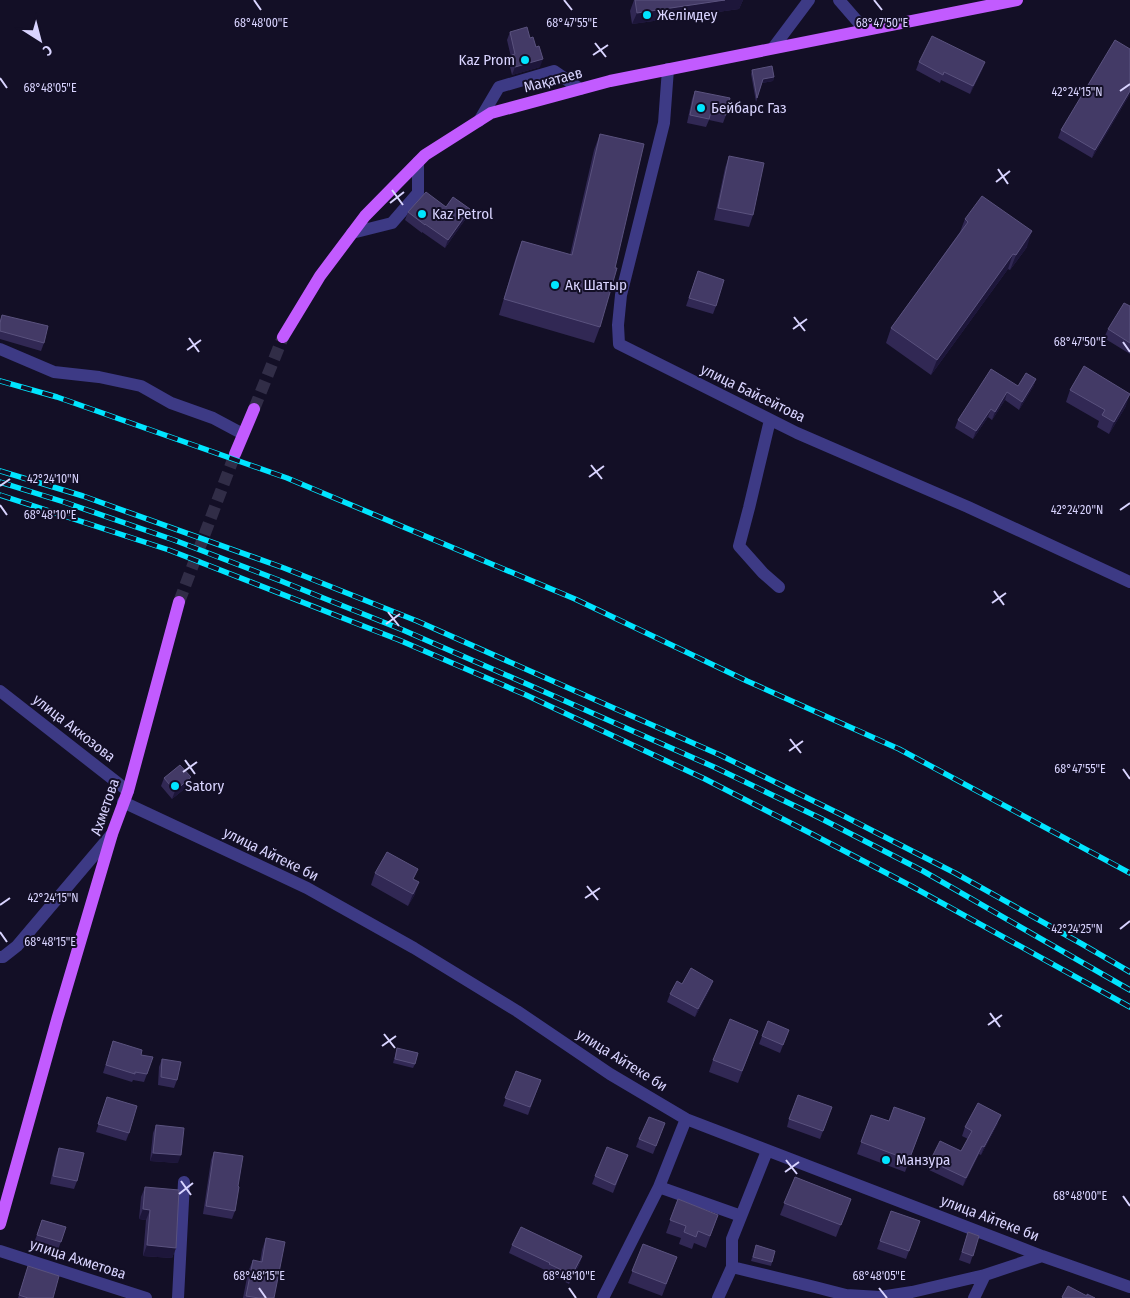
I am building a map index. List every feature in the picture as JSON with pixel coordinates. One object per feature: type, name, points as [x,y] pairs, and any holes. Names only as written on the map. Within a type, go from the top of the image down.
[{"type":"main road","name":"Мақатаев","points":[[283,338],[320,276],[365,216],[425,155],[492,113],[610,81],[1017,0]]},
{"type":"main road","points":[[235,454],[254,409]]},
{"type":"main road","name":"Ахметова","points":[[0,1224],[57,1020],[112,834],[126,797],[179,602]]},
{"type":"street","points":[[773,48],[809,0]]},
{"type":"street","points":[[839,0],[865,30]]},
{"type":"street","name":"улица Байсейтова","points":[[668,69],[664,123],[621,295],[618,325],[619,344],[770,420],[968,507],[1130,582]]},
{"type":"street","points":[[480,120],[499,87],[554,71],[580,89]]},
{"type":"street","points":[[352,233],[392,223],[418,192],[418,162]]},
{"type":"street","points":[[0,349],[54,372],[99,376],[141,386],[171,403],[213,418],[243,434]]},
{"type":"street","points":[[770,420],[739,546],[779,587]]},
{"type":"street","name":"улица Аккозова","points":[[0,691],[126,797]]},
{"type":"street","name":"улица Айтеке би","points":[[126,797],[307,888],[414,948],[517,1011],[610,1074],[686,1119],[1042,1256],[1130,1287]]},
{"type":"street","points":[[0,957],[3,957],[17,946],[112,834]]},
{"type":"street","points":[[603,1298],[659,1187],[686,1119]]},
{"type":"street","points":[[718,1298],[732,1267],[732,1240],[767,1151]]},
{"type":"street","points":[[178,1298],[184,1182]]},
{"type":"street","points":[[659,1187],[741,1216]]},
{"type":"street","name":"улица Ахметова","points":[[0,1250],[146,1298]]},
{"type":"street","points":[[732,1267],[815,1287],[845,1297],[880,1296],[912,1292],[985,1275],[1042,1256]]},
{"type":"street","points":[[974,1298],[985,1275]]},
{"type":"building","points":[[635,0],[725,0],[637,13]]},
{"type":"building","points":[[527,27],[530,38],[533,37],[536,47],[539,46],[543,59],[515,67],[512,55],[515,54],[510,32]]},
{"type":"building","points":[[932,36],[985,62],[973,86],[944,72],[943,75],[919,62]]},
{"type":"building","points":[[1115,40],[1130,49],[1130,91],[1095,150],[1061,130]]},
{"type":"building","points":[[772,66],[774,77],[763,79],[757,98],[752,70]]},
{"type":"building","points":[[695,91],[730,98],[726,115],[711,112],[709,119],[690,115]]},
{"type":"building","points":[[600,134],[644,144],[615,268],[617,268],[600,327],[504,299],[522,241],[572,255]]},
{"type":"building","points":[[729,156],[764,163],[753,215],[718,208]]},
{"type":"building","points":[[426,192],[446,207],[453,197],[470,209],[448,240],[408,212]]},
{"type":"building","points":[[982,196],[1032,231],[1016,255],[1013,254],[937,360],[891,328],[968,222],[965,219]]},
{"type":"building","points":[[698,271],[724,280],[716,306],[689,298]]},
{"type":"building","points":[[1124,303],[1130,306],[1130,343],[1108,329]]},
{"type":"building","points":[[2,315],[48,326],[44,343],[0,331]]},
{"type":"building","points":[[1084,366],[1130,394],[1114,422],[1102,415],[1105,410],[1070,390]]},
{"type":"building","points":[[991,369],[1018,386],[1026,373],[1036,379],[1022,402],[1007,392],[995,412],[991,409],[976,431],[958,420]]},
{"type":"building","points":[[180,765],[191,777],[175,791],[164,778]]},
{"type":"building","points":[[387,852],[418,869],[413,879],[419,882],[413,894],[375,873]]},
{"type":"building","points":[[691,968],[713,981],[698,1009],[670,994],[677,981],[682,984]]},
{"type":"building","points":[[730,1019],[758,1031],[742,1071],[713,1060]]},
{"type":"building","points":[[768,1021],[789,1030],[783,1045],[762,1036]]},
{"type":"building","points":[[113,1041],[142,1050],[141,1055],[153,1057],[147,1074],[135,1072],[135,1074],[106,1065]]},
{"type":"building","points":[[397,1048],[418,1053],[415,1064],[395,1059]]},
{"type":"building","points":[[162,1059],[181,1062],[177,1080],[161,1077]]},
{"type":"building","points":[[516,1071],[541,1080],[530,1107],[505,1098]]},
{"type":"building","points":[[798,1095],[832,1107],[823,1131],[789,1119]]},
{"type":"building","points":[[107,1097],[137,1106],[129,1133],[98,1124]]},
{"type":"building","points":[[978,1103],[1001,1115],[984,1147],[982,1146],[966,1178],[930,1161],[940,1141],[961,1151],[972,1131],[965,1127]]},
{"type":"building","points":[[894,1107],[925,1118],[909,1160],[861,1142],[871,1115],[889,1121]]},
{"type":"building","points":[[649,1117],[665,1123],[656,1146],[639,1139]]},
{"type":"building","points":[[156,1125],[184,1128],[181,1155],[153,1153]]},
{"type":"building","points":[[607,1147],[628,1155],[615,1185],[595,1176]]},
{"type":"building","points":[[59,1148],[84,1153],[77,1181],[53,1176]]},
{"type":"building","points":[[214,1152],[243,1156],[235,1211],[206,1206]]},
{"type":"building","points":[[795,1177],[851,1199],[841,1225],[784,1203]]},
{"type":"building","points":[[145,1187],[179,1190],[176,1248],[147,1245],[150,1210],[143,1209]]},
{"type":"building","points":[[678,1199],[718,1215],[710,1236],[698,1231],[696,1237],[684,1232],[686,1226],[670,1220]]},
{"type":"building","points":[[891,1211],[920,1221],[909,1251],[880,1241]]},
{"type":"building","points":[[42,1220],[66,1227],[61,1242],[37,1235]]},
{"type":"building","points":[[521,1227],[582,1256],[572,1275],[512,1245]]},
{"type":"building","points":[[968,1232],[979,1236],[973,1256],[962,1252]]},
{"type":"building","points":[[266,1238],[285,1242],[274,1298],[246,1296],[253,1260],[262,1262]]},
{"type":"building","points":[[643,1244],[677,1257],[666,1284],[632,1271]]},
{"type":"building","points":[[756,1245],[775,1251],[772,1262],[753,1257]]},
{"type":"building","points":[[28,1266],[59,1276],[53,1298],[28,1298],[19,1295]]},
{"type":"building","points":[[1068,1286],[1087,1296],[1087,1294],[1095,1298],[1063,1298]]},
{"type":"tunnel","points":[[254,409],[283,337]]},
{"type":"tunnel","points":[[179,602],[235,454]]},
{"type":"railway","points":[[0,381],[57,397],[287,478],[575,599],[747,681],[899,749],[1130,873]]},
{"type":"railway","points":[[0,471],[83,496],[284,568],[417,621],[720,755],[955,873],[1130,972]]},
{"type":"railway","points":[[0,482],[174,540],[281,581],[403,630],[714,767],[820,818],[923,871],[1130,990]]},
{"type":"railway","points":[[0,495],[169,550],[399,640],[526,695],[705,779],[812,834],[913,887],[1130,1007]]},
{"type":"place","name":"Желімдеу","points":[[647,15]]},
{"type":"place","name":"Kaz Prom","points":[[525,60]]},
{"type":"place","name":"Бейбарс Газ","points":[[701,108]]},
{"type":"place","name":"Kaz Petrol","points":[[422,214]]},
{"type":"place","name":"Ақ Шатыр","points":[[555,285]]},
{"type":"place","name":"Satory","points":[[175,786]]},
{"type":"place","name":"Манзура","points":[[886,1160]]}]
